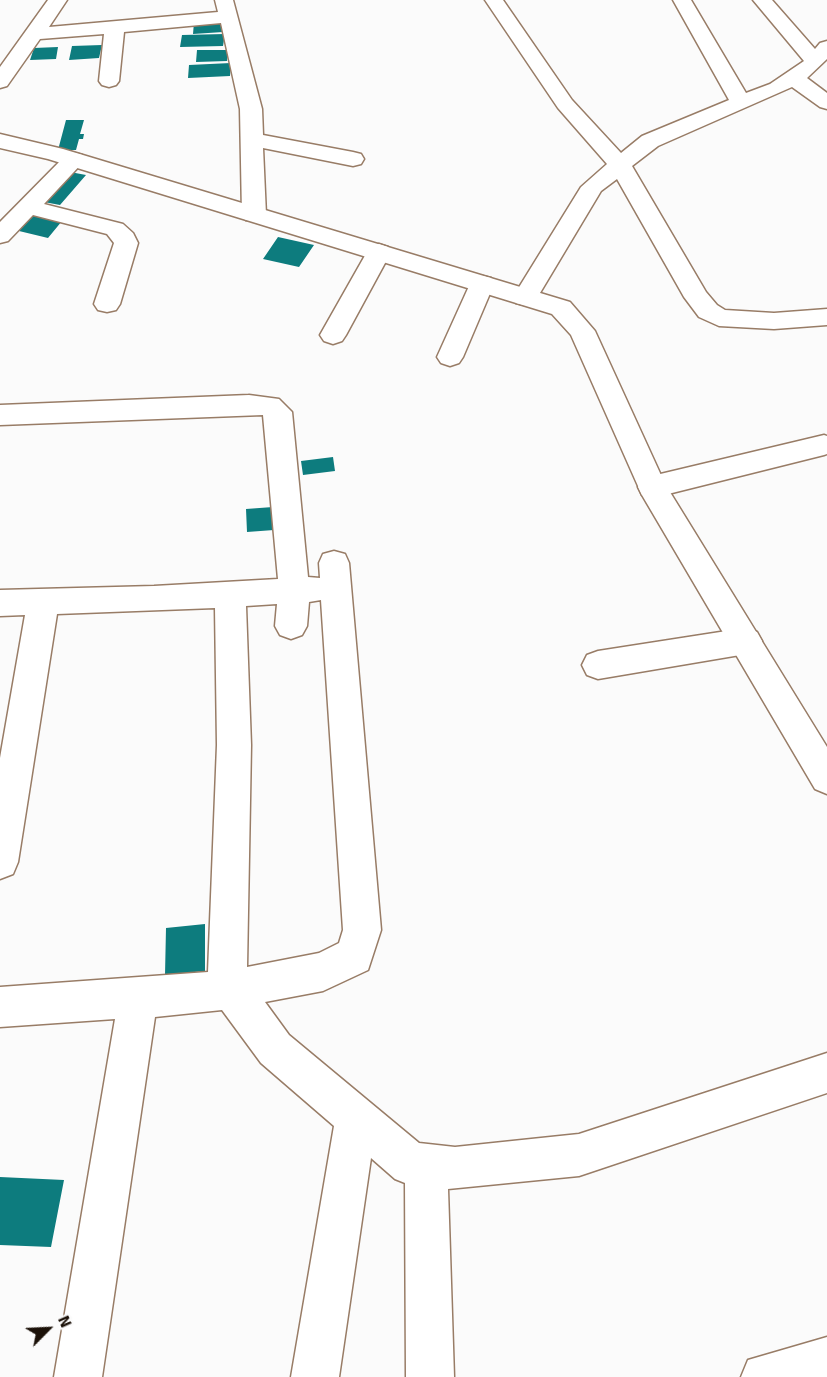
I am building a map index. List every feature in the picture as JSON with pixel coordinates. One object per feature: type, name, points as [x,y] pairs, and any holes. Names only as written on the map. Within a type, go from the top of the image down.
[{"type":"street","points":[[0,82],[58,0]]},
{"type":"street","points":[[494,0],[565,104],[620,165],[696,297],[708,311],[719,318],[774,321],[827,317]]},
{"type":"street","points":[[682,0],[741,103]]},
{"type":"street","points":[[762,0],[814,67],[827,104]]},
{"type":"street","points":[[35,34],[115,27],[229,5],[251,109],[254,214]]},
{"type":"street","points":[[109,81],[115,27]]},
{"type":"street","points":[[525,297],[592,187],[650,141],[741,103],[814,67]]},
{"type":"street","points":[[252,139],[353,159]]},
{"type":"street","points":[[0,141],[74,160],[561,308],[582,330],[652,487],[827,778]]},
{"type":"street","points":[[0,236],[74,160]]},
{"type":"street","points":[[29,207],[115,229],[125,237],[126,243],[107,304]]},
{"type":"street","points":[[333,335],[379,252]]},
{"type":"street","points":[[450,357],[482,284]]},
{"type":"street","points":[[0,415],[249,405],[269,406],[278,412],[294,589],[291,626]]},
{"type":"street","points":[[652,487],[825,446]]},
{"type":"street","points":[[0,603],[154,599],[294,589],[335,576],[362,930],[354,956],[323,972],[231,989],[0,1007]]},
{"type":"street","points":[[230,593],[234,745],[227,973],[231,989],[275,1049],[410,1164],[455,1168],[579,1155],[827,1073]]},
{"type":"street","points":[[0,862],[43,601]]},
{"type":"street","points":[[598,665],[746,641]]},
{"type":"street","points":[[78,1377],[138,998]]},
{"type":"street","points":[[315,1377],[356,1118]]},
{"type":"street","points":[[426,1165],[430,1377]]},
{"type":"street","points":[[765,1377],[827,1360]]},
{"type":"building","points":[[223,20],[223,32],[193,34],[194,22]]},
{"type":"building","points":[[225,34],[223,46],[180,47],[182,35]]},
{"type":"building","points":[[102,45],[99,58],[69,60],[72,46]]},
{"type":"building","points":[[58,47],[56,59],[30,60],[34,48]]},
{"type":"building","points":[[197,50],[228,50],[227,61],[196,62]]},
{"type":"building","points":[[231,63],[230,76],[188,78],[189,65]]},
{"type":"building","points":[[66,120],[84,120],[80,134],[84,134],[83,139],[79,139],[76,150],[58,150]]},
{"type":"building","points":[[70,172],[86,175],[60,205],[44,202]]},
{"type":"building","points":[[31,214],[62,221],[48,238],[19,231],[22,227],[16,226]]},
{"type":"building","points":[[278,237],[314,245],[299,267],[263,259]]},
{"type":"building","points":[[333,457],[335,471],[303,475],[301,461]]},
{"type":"building","points":[[273,507],[274,530],[247,532],[246,509]]},
{"type":"building","points":[[205,924],[205,971],[165,975],[166,928]]},
{"type":"building","points":[[0,1177],[64,1180],[51,1247],[0,1245]]}]
